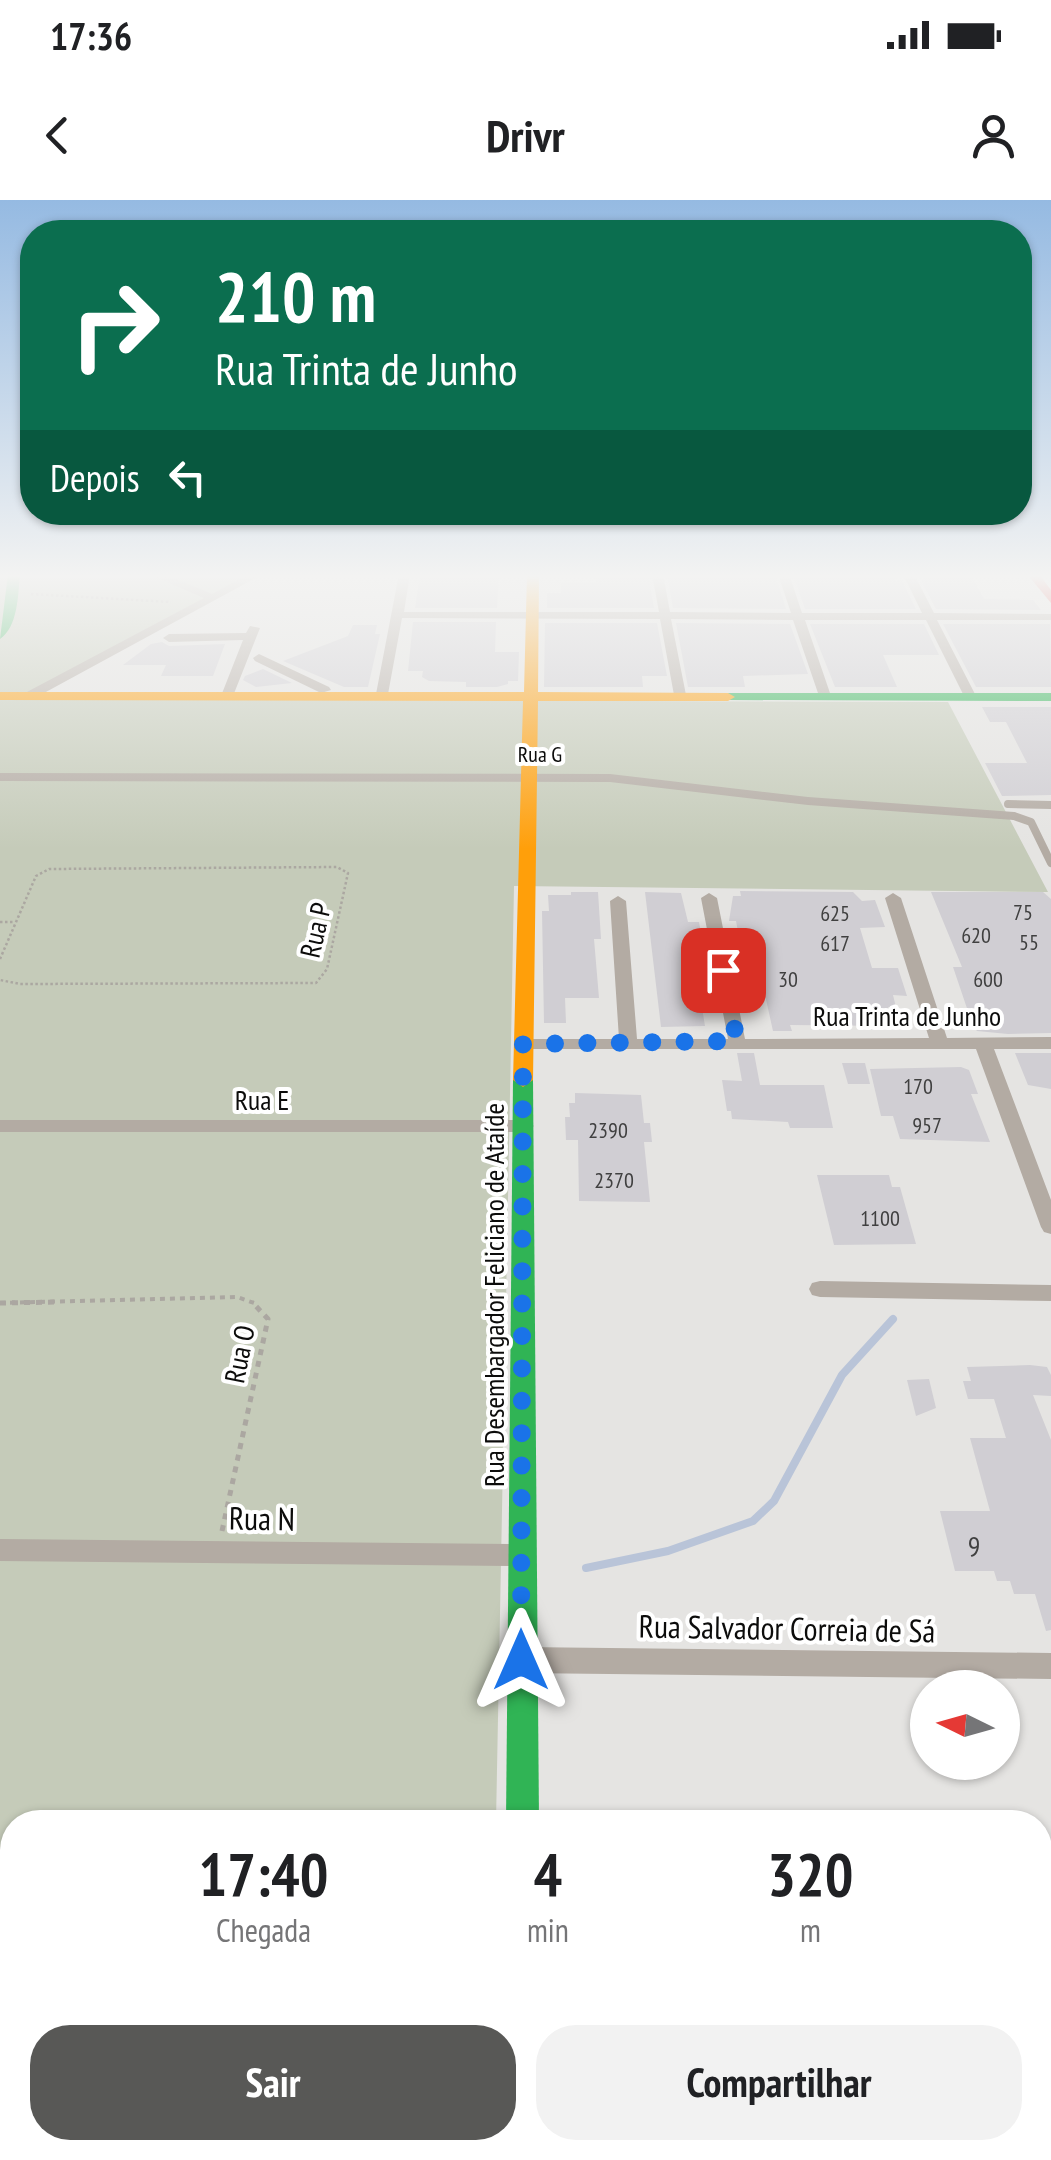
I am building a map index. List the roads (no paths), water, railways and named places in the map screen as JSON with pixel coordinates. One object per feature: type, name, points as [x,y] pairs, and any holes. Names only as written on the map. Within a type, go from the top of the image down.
[{"type":"street","points":[[28,696],[86,665]]},
{"type":"street","points":[[228,696],[240,665]]},
{"type":"street","points":[[275,665],[331,692]]},
{"type":"street","points":[[382,694],[387,665]]},
{"type":"street","name":"Rua Desembargador Feliciano de Ataíde","points":[[522,1810],[523,1044],[533,665]]},
{"type":"street","points":[[674,665],[680,696]]},
{"type":"street","points":[[815,665],[825,696]]},
{"type":"street","points":[[955,665],[970,696]]},
{"type":"street","points":[[0,696],[331,692],[1051,697]]},
{"type":"street","name":"Rua G","points":[[0,765],[527,772],[808,801],[1011,810]]},
{"type":"street","name":"Rua G","points":[[0,777],[527,772]]},
{"type":"street","points":[[709,898],[737,1041]]},
{"type":"street","points":[[893,898],[939,1042]]},
{"type":"street","points":[[618,901],[628,1042]]},
{"type":"street","points":[[983,1043],[1051,1227]]},
{"type":"street","name":"Rua Trinta de Junho","points":[[523,1044],[1051,1043]]},
{"type":"street","name":"Rua E","points":[[0,1126],[524,1126]]},
{"type":"street","points":[[820,1289],[1051,1292]]},
{"type":"street","name":"Rua N","points":[[0,1550],[522,1555]]},
{"type":"street","name":"Rua Salvador Correia de Sá","points":[[521,1660],[1051,1666]]},
{"type":"lane","name":"Rua G","points":[[1011,810],[1051,805]]},
{"type":"lane","points":[[1011,810],[1031,822],[1051,863]]},
{"type":"waterway","points":[[586,1568],[668,1551],[753,1521],[774,1501],[842,1375],[893,1319]]}]
